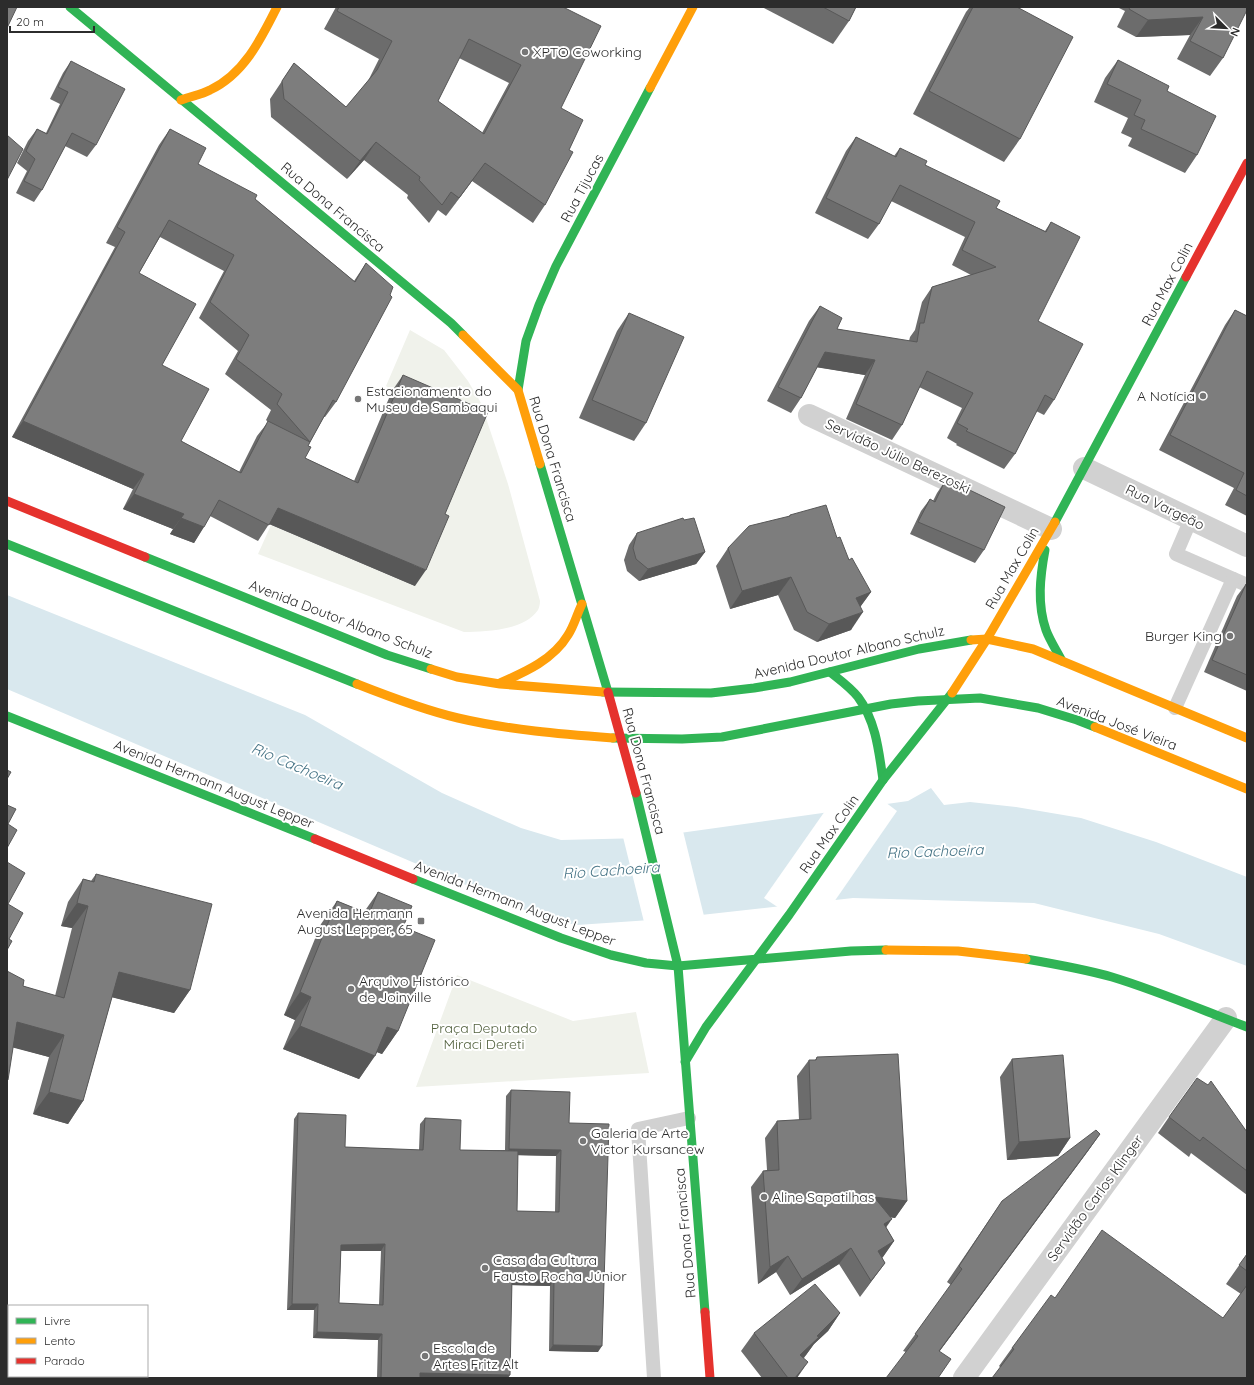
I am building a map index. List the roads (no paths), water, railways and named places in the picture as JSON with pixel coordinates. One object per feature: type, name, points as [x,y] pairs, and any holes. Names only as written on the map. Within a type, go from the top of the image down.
[{"type":"main road","name":"Rua Dona Francisca","points":[[70,7],[450,323],[518,390],[608,692],[643,820],[678,966],[710,1378]]},
{"type":"main road","points":[[181,100],[212,90],[231,76],[246,62],[258,44],[277,7]]},
{"type":"main road","name":"Rua Tijucas","points":[[518,390],[526,341],[539,305],[556,266],[693,7]]},
{"type":"main road","name":"Rua Max Colin","points":[[757,959],[884,780],[948,699],[987,639],[1050,531],[1247,163]]},
{"type":"main road","name":"Avenida Doutor Albano Schulz","points":[[7,501],[387,655],[457,677],[500,684],[608,692],[711,693],[783,683],[919,649],[987,639]]},
{"type":"main road","points":[[1050,531],[1040,577],[1040,605],[1046,630],[1062,661]]},
{"type":"main road","points":[[7,544],[382,694],[418,707],[459,718],[500,726],[573,735],[620,738],[682,739],[722,737],[891,704],[948,699]]},
{"type":"main road","points":[[500,684],[532,668],[553,653],[567,636],[582,604]]},
{"type":"main road","points":[[987,639],[1033,649],[1247,738]]},
{"type":"main road","points":[[830,672],[847,685],[858,698],[865,710],[874,731],[884,780]]},
{"type":"main road","name":"Avenida José Vieira","points":[[948,699],[980,698],[1038,708],[1077,720],[1247,789]]},
{"type":"main road","name":"Avenida Hermann August Lepper","points":[[7,716],[561,938],[611,955],[646,963],[678,966],[851,951],[958,951],[1025,959],[1076,968],[1111,977],[1152,990],[1247,1027]]},
{"type":"main road","points":[[685,1062],[730,993],[757,959]]},
{"type":"street","name":"Servidão Júlio Berezoski","points":[[809,415],[1050,531]]},
{"type":"street","name":"Rua Vargeão","points":[[1084,468],[1247,546]]},
{"type":"street","name":"Servidão Carlos Klinger","points":[[964,1378],[1226,1018]]},
{"type":"lane","points":[[1191,520],[1176,554],[1247,585]]},
{"type":"lane","points":[[1175,708],[1233,579]]},
{"type":"lane","points":[[654,1378],[638,1129],[689,1118]]},
{"type":"water","name":"Rio Cachoeira","points":[[7,595],[305,715],[442,793],[521,828],[561,840],[644,838],[908,801],[931,788],[944,805],[970,802],[1016,807],[1081,818],[1156,842],[1247,877],[1247,966],[1159,934],[1034,903],[853,898],[665,919],[577,925],[546,919],[7,689]]},
{"type":"place","name":"XPTO Coworking","points":[[525,52]]},
{"type":"place","name":"A Notícia","points":[[1203,396]]},
{"type":"place","name":"Estacionamento do Museu de Sambaqui","points":[[358,399]]},
{"type":"place","name":"Burger King","points":[[1230,636]]},
{"type":"place","name":"Avenida Hermann August Lepper, 65","points":[[421,921]]},
{"type":"place","name":"Arquivo Histórico de Joinville","points":[[351,989]]},
{"type":"place","name":"Galeria de Arte Victor Kursancew","points":[[583,1141]]},
{"type":"place","name":"Aline Sapatilhas","points":[[764,1197]]},
{"type":"place","name":"Casa da Cultura Fausto Rocha Júnior","points":[[485,1268]]},
{"type":"place","name":"Escola de Artes Fritz Alt","points":[[425,1356]]},
{"type":"park label","name":"Praça Deputado Miraci Dereti","points":[[484,1036]]}]
